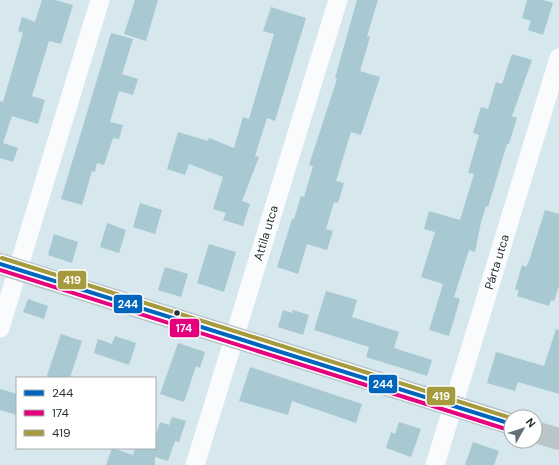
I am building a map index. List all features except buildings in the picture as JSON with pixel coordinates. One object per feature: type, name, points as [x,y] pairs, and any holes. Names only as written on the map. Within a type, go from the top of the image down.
[{"type":"main road","points":[[9,267],[503,422]]},
{"type":"main road","points":[[543,434],[559,439]]},
{"type":"street","points":[[0,328],[9,267],[100,0]]},
{"type":"street","name":"Attila utca","points":[[194,465],[338,0]]},
{"type":"street","name":"Párta utca","points":[[435,465],[559,58]]},
{"type":"transit line","name":"419","points":[[2,258],[503,415]]},
{"type":"transit line","name":"244","points":[[0,264],[503,421]]},
{"type":"transit line","name":"174","points":[[0,270],[503,428]]}]
